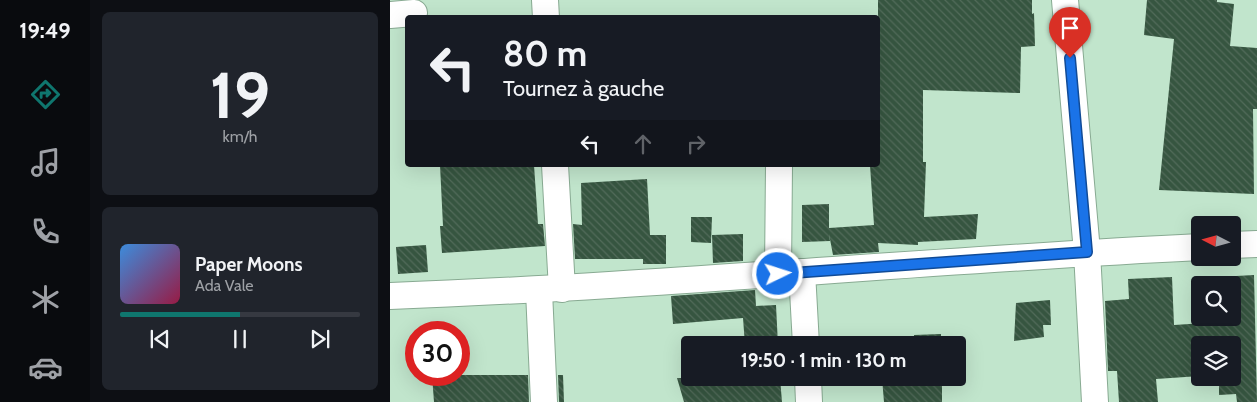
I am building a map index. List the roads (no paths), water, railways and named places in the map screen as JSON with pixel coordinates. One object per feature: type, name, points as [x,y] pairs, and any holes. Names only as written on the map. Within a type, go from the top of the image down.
[{"type":"street","points":[[545,0],[546,15]]},
{"type":"street","points":[[1065,0],[1087,252],[1095,402]]},
{"type":"street","points":[[544,402],[555,167]]},
{"type":"street","points":[[779,167],[790,273],[804,336]]},
{"type":"street","points":[[1241,245],[1257,244]]},
{"type":"street","points":[[390,296],[550,290],[1087,252],[1191,247]]},
{"type":"street","points":[[808,386],[809,402]]}]
